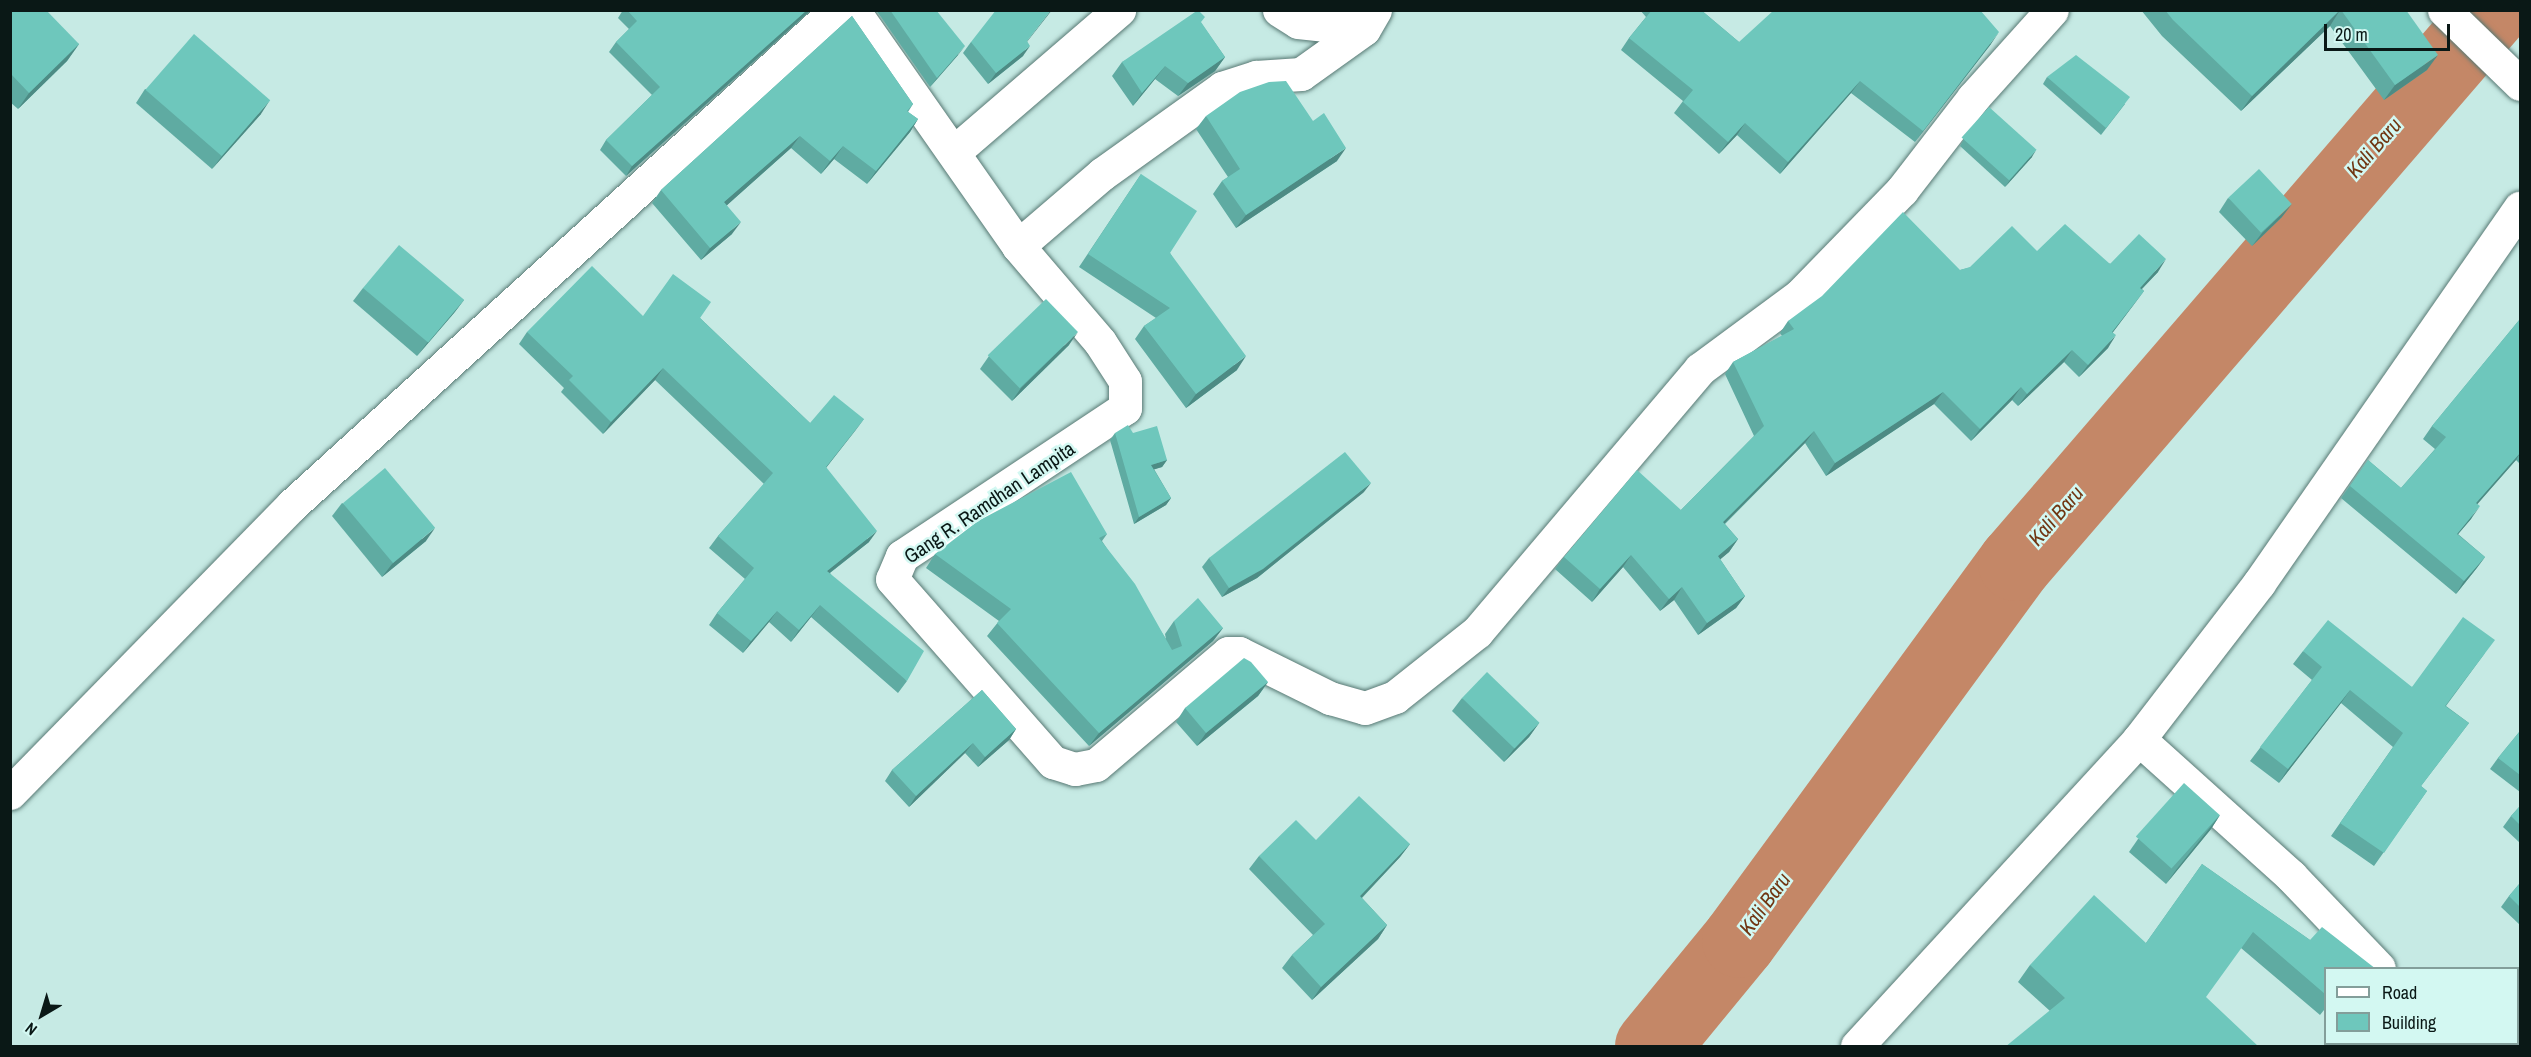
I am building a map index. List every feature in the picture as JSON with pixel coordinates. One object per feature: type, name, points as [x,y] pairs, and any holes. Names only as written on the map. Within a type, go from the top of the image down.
[{"type":"street","points":[[10,793],[292,505],[836,10]]},
{"type":"street","points":[[853,10],[1018,246],[1102,174],[1222,88],[1256,77],[1301,74],[1369,20]]},
{"type":"street","points":[[954,152],[1119,10]]},
{"type":"street","points":[[1279,10],[1298,22],[1369,20]]},
{"type":"street","points":[[2444,10],[2520,84]]},
{"type":"street","name":"Gang R. Ramdhan Lampita","points":[[1018,246],[1100,342],[1125,381],[1125,408],[902,556],[892,579],[894,587],[1053,762],[1075,769],[1096,765],[1228,653],[1239,653],[1330,698],[1365,708],[1395,697],[1477,632],[1700,369],[1808,287],[1902,190],[1973,98],[2046,12]]},
{"type":"street","points":[[1857,1047],[2139,739],[2259,583],[2520,208]]},
{"type":"street","points":[[2139,739],[2291,876],[2377,967]]},
{"type":"building","points":[[10,10],[46,10],[79,44],[29,93],[10,73]]},
{"type":"building","points":[[627,10],[807,10],[632,166],[606,140],[660,87],[616,42],[637,21]]},
{"type":"building","points":[[890,10],[936,10],[965,46],[937,78]]},
{"type":"building","points":[[996,10],[1051,10],[1027,41],[1030,46],[996,73],[971,42]]},
{"type":"building","points":[[1198,10],[1205,17],[1201,22],[1225,57],[1188,83],[1165,66],[1142,93],[1122,62]]},
{"type":"building","points":[[1652,10],[1701,10],[1739,42],[1774,10],[1980,10],[1999,32],[1923,131],[1860,81],[1788,162],[1745,123],[1728,142],[1683,102],[1693,90],[1629,38]]},
{"type":"building","points":[[2165,10],[2340,10],[2252,96]]},
{"type":"building","points":[[2341,10],[2406,10],[2438,55],[2395,85]]},
{"type":"building","points":[[852,16],[913,104],[907,111],[918,119],[876,171],[843,146],[830,161],[800,136],[724,202],[741,222],[710,248],[661,190]]},
{"type":"building","points":[[194,34],[270,100],[222,156],[145,90]]},
{"type":"building","points":[[2076,55],[2130,97],[2106,128],[2047,77]]},
{"type":"building","points":[[1286,81],[1313,121],[1324,113],[1346,148],[1246,215],[1222,181],[1240,169],[1206,116],[1240,92],[1269,82]]},
{"type":"building","points":[[1989,107],[2037,150],[2009,180],[1962,137]]},
{"type":"building","points":[[2259,169],[2292,204],[2261,233],[2228,198]]},
{"type":"building","points":[[1141,174],[1197,211],[1170,253],[1246,356],[1196,394],[1144,326],[1170,308],[1088,254]]},
{"type":"building","points":[[1903,212],[1960,270],[1970,267],[2012,226],[2037,251],[2065,224],[2110,264],[2139,234],[2166,259],[2140,288],[2144,291],[2112,332],[2116,335],[2088,365],[2072,350],[2027,394],[2021,387],[1980,429],[1943,392],[1835,463],[1814,431],[1723,522],[1738,539],[1718,556],[1745,596],[1707,623],[1682,587],[1669,599],[1631,555],[1600,589],[1564,557],[1637,470],[1681,510],[1764,426],[1733,362],[1794,329],[1788,321],[1822,296]]},
{"type":"building","points":[[399,245],[464,300],[428,343],[363,288]]},
{"type":"building","points":[[592,266],[643,316],[673,274],[711,302],[700,318],[810,423],[834,395],[864,419],[826,467],[877,531],[827,571],[924,651],[907,681],[820,605],[799,630],[777,611],[751,641],[717,613],[754,568],[718,536],[773,473],[663,368],[611,422],[569,380],[573,376],[527,332]]},
{"type":"building","points":[[1046,299],[1078,332],[1020,388],[988,355]]},
{"type":"building","points":[[2520,319],[2520,453],[2476,503],[2480,506],[2457,534],[2485,557],[2464,581],[2350,486],[2368,460],[2401,488],[2446,437],[2432,426]]},
{"type":"building","points":[[1128,425],[1133,433],[1157,426],[1167,460],[1151,465],[1171,498],[1139,517],[1115,433]]},
{"type":"building","points":[[1345,452],[1371,483],[1263,569],[1229,588],[1209,558]]},
{"type":"building","points":[[385,468],[435,528],[393,563],[343,503]]},
{"type":"building","points":[[1071,472],[1107,534],[1099,538],[1135,584],[1172,650],[1182,646],[1174,621],[1198,598],[1223,628],[1099,733],[997,623],[1011,609],[935,554],[978,521]]},
{"type":"building","points":[[2463,617],[2495,640],[2445,706],[2469,723],[2421,786],[2427,791],[2384,853],[2340,823],[2403,733],[2350,690],[2288,769],[2260,747],[2322,667],[2303,651],[2328,620],[2412,687]]},
{"type":"building","points":[[1244,658],[1251,662],[1268,682],[1206,733],[1185,708]]},
{"type":"building","points":[[1487,672],[1540,723],[1515,749],[1462,698]]},
{"type":"building","points":[[982,690],[1016,729],[985,757],[973,743],[916,796],[892,770]]},
{"type":"building","points":[[2520,731],[2520,775],[2498,758]]},
{"type":"building","points":[[2184,783],[2220,815],[2171,869],[2136,837]]},
{"type":"building","points":[[1359,796],[1410,844],[1360,896],[1387,925],[1321,987],[1292,955],[1325,924],[1259,856],[1296,820],[1316,840]]},
{"type":"building","points":[[2520,806],[2520,825],[2511,816]]},
{"type":"building","points":[[2202,864],[2310,940],[2322,927],[2373,967],[2324,967],[2324,993],[2253,932],[2206,997],[2259,1047],[2005,1047],[2065,998],[2030,965],[2094,895],[2146,943]]},
{"type":"building","points":[[2520,883],[2520,907],[2509,896]]},
{"type":"building","points":[[2399,1045],[2450,1045],[2450,1046]]},
{"type":"waterway","name":"Kali Baru","points":[[1652,1046],[1739,940],[2015,563],[2492,10]]}]
